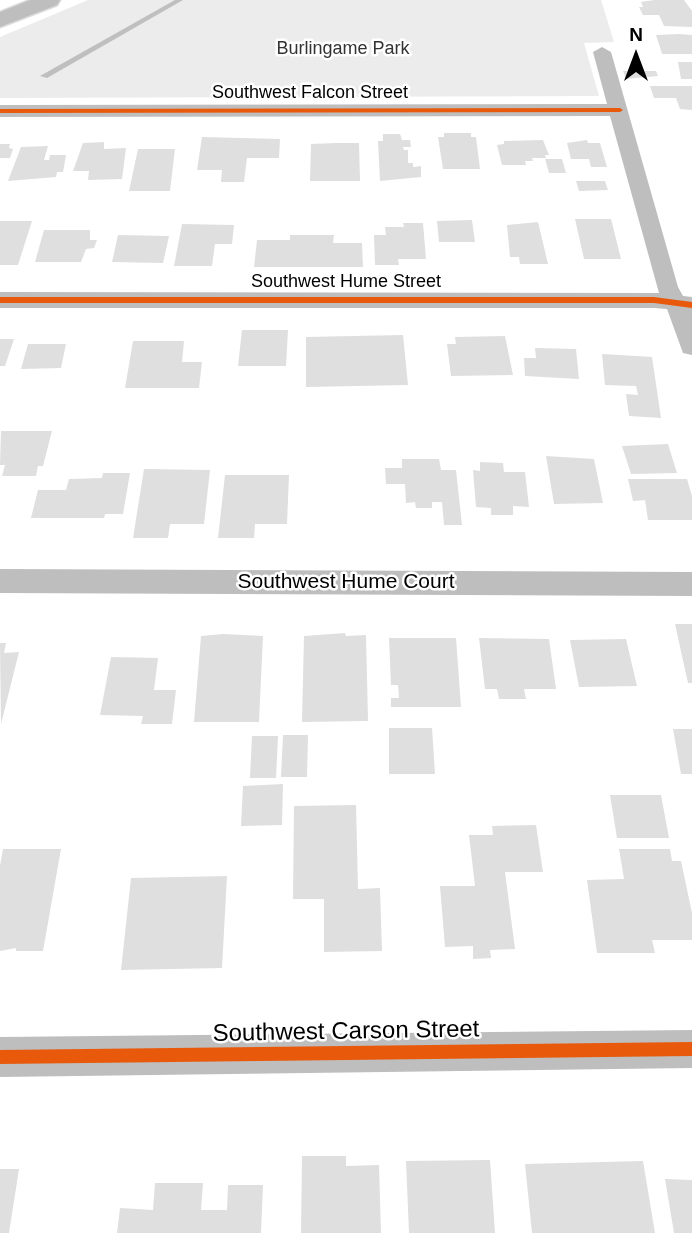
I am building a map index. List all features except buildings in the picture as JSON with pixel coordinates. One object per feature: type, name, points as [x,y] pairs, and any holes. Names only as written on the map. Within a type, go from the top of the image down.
[{"type":"highway","points":[[0,9],[22,0]]},
{"type":"highway","points":[[0,20],[48,0]]},
{"type":"street","points":[[602,52],[667,287],[684,304],[692,347]]},
{"type":"street","name":"Southwest Falcon Street","points":[[0,111],[620,110]]},
{"type":"street","name":"Southwest Hume Street","points":[[0,300],[654,300],[684,304]]},
{"type":"street","name":"Southwest Hume Court","points":[[0,581],[692,584]]},
{"type":"street","name":"Southwest Carson Street","points":[[0,1056],[692,1049]]},
{"type":"green space","name":"Burlingame Park","points":[[88,0],[601,0],[614,42],[584,43],[599,96],[0,98],[0,37]]},
{"type":"waterway","points":[[44,76],[180,0]]},
{"type":"cycle path","points":[[0,111],[620,110]]},
{"type":"cycle path","points":[[0,300],[654,300],[692,305]]},
{"type":"cycle path","points":[[0,1057],[692,1049]]}]
